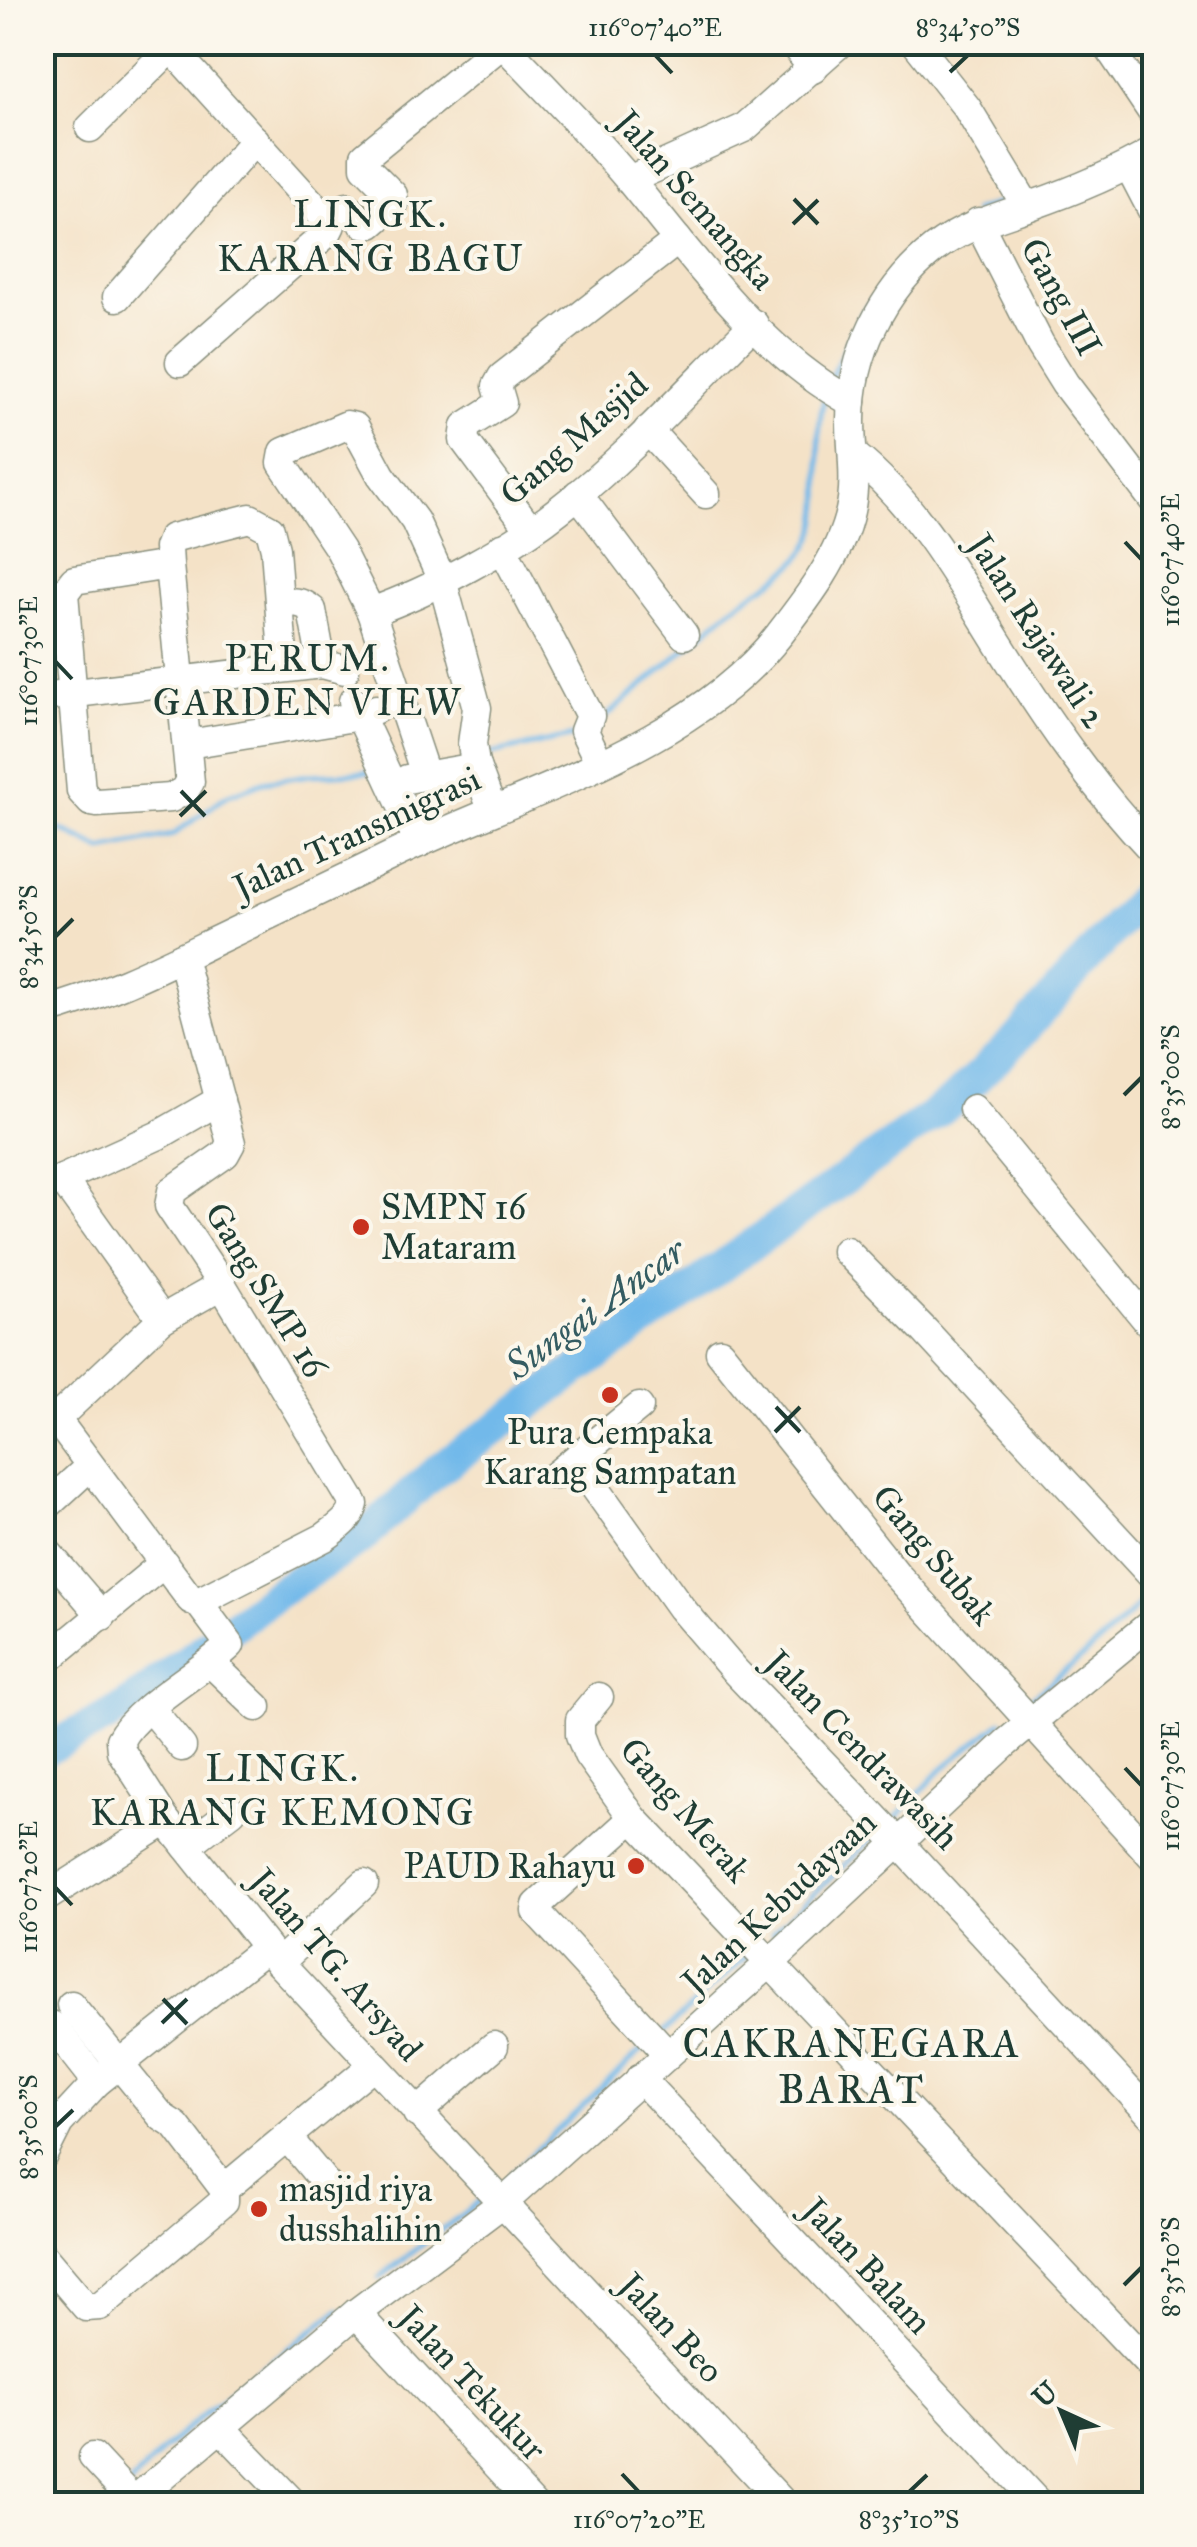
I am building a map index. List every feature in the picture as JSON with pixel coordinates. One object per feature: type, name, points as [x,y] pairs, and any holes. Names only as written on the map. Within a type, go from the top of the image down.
[{"type":"street","points":[[792,42],[812,69]]},
{"type":"street","points":[[629,180],[744,128],[841,42]]},
{"type":"street","points":[[914,42],[968,108],[1023,200]]},
{"type":"street","points":[[1106,42],[1154,114]]},
{"type":"street","points":[[327,217],[347,207],[370,224],[394,204],[393,195],[365,167],[365,156],[501,43]]},
{"type":"street","name":"Jalan Semangka","points":[[501,43],[629,180],[754,324],[814,378],[847,399]]},
{"type":"street","points":[[90,128],[174,45],[331,225],[328,233],[180,362]]},
{"type":"street","points":[[117,297],[255,140]]},
{"type":"street","name":"Jalan Transmigrasi","points":[[42,1012],[82,1001],[182,957],[419,842],[600,764],[698,711],[760,657],[831,561],[850,510],[853,454],[847,399],[863,349],[891,295],[932,251],[978,222],[1023,200],[1128,166],[1154,151]]},
{"type":"street","points":[[1128,166],[1154,214]]},
{"type":"street","name":"Gang III","points":[[978,222],[1040,344],[1065,384],[1154,501]]},
{"type":"street","points":[[531,530],[464,440],[466,426],[502,402],[498,386],[502,377],[678,240]]},
{"type":"street","name":"Gang Masjid","points":[[371,612],[442,580],[531,530],[578,494],[648,430],[754,324]]},
{"type":"street","points":[[423,764],[371,612],[340,550],[284,467],[284,452],[347,425],[355,427],[381,474],[415,521],[442,580],[477,708],[474,758],[492,810]]},
{"type":"street","points":[[648,430],[706,494]]},
{"type":"street","name":"Jalan Rajawali 2","points":[[853,454],[929,532],[1088,778],[1154,851]]},
{"type":"street","points":[[578,494],[684,635]]},
{"type":"street","points":[[169,565],[74,580],[67,587],[63,600],[81,791],[91,802],[171,798],[190,782],[169,565],[169,543],[177,535],[250,518],[260,522],[272,536],[284,668]]},
{"type":"street","points":[[502,547],[590,716],[585,734],[600,764]]},
{"type":"street","points":[[280,608],[294,602],[312,610],[334,667]]},
{"type":"street","points":[[42,697],[284,668],[358,664],[372,669],[378,681],[365,705],[372,744],[419,842]]},
{"type":"street","points":[[188,744],[365,705]]},
{"type":"street","points":[[387,771],[474,758]]},
{"type":"street","name":"Gang SMP 16","points":[[182,957],[231,1137],[229,1148],[172,1191],[167,1201],[354,1504],[350,1516],[325,1537],[202,1607]]},
{"type":"street","points":[[162,1320],[52,1183],[159,1135],[220,1100]]},
{"type":"street","points":[[973,1110],[1154,1329]]},
{"type":"street","points":[[846,1251],[926,1331],[1150,1572]]},
{"type":"street","points":[[202,1607],[190,1600],[56,1420],[162,1320],[222,1285]]},
{"type":"street","name":"Gang Subak","points":[[720,1352],[897,1575],[1154,1858]]},
{"type":"street","name":"Jalan Cendrawasih","points":[[639,1407],[566,1468],[734,1670],[1154,2118]]},
{"type":"street","points":[[42,1510],[90,1466]]},
{"type":"street","points":[[42,1546],[102,1616]]},
{"type":"street","points":[[42,1664],[164,1563]]},
{"type":"street","name":"Jalan TG. Arsyad","points":[[202,1607],[230,1645],[133,1722],[120,1745],[166,1820],[272,1955],[372,2066],[504,2202]]},
{"type":"street","name":"Jalan Kebudayaan","points":[[132,2503],[356,2313],[504,2202],[1030,1723],[1154,1621]]},
{"type":"street","points":[[212,1663],[256,1707]]},
{"type":"street","name":"Gang Merak","points":[[598,1697],[580,1720],[580,1736],[588,1754],[633,1818],[1154,2370]]},
{"type":"street","points":[[150,1708],[182,1747]]},
{"type":"street","points":[[186,1846],[232,1812]]},
{"type":"street","points":[[633,1818],[536,1910],[668,2054]]},
{"type":"street","points":[[42,1900],[166,1820]]},
{"type":"street","points":[[42,2157],[59,2123],[108,2074],[364,1884]]},
{"type":"street","points":[[42,2255],[86,2308],[100,2306],[224,2201],[224,2189],[176,2126],[108,2074],[62,2016]]},
{"type":"street","points":[[417,2112],[494,2046]]},
{"type":"street","points":[[224,2189],[372,2066]]},
{"type":"street","name":"Jalan Balam","points":[[640,2078],[1039,2504]]},
{"type":"street","points":[[288,2138],[327,2185]]},
{"type":"street","name":"Jalan Beo","points":[[504,2202],[784,2504]]},
{"type":"street","name":"Jalan Tekukur","points":[[356,2313],[534,2504]]},
{"type":"street","points":[[222,2428],[294,2504]]},
{"type":"street","points":[[93,2457],[132,2503]]},
{"type":"waterway","points":[[974,211],[1001,202]]},
{"type":"waterway","points":[[831,377],[859,318],[873,299]]},
{"type":"waterway","points":[[600,721],[735,606],[780,576],[808,547],[820,502],[819,431],[825,397]]},
{"type":"waterway","points":[[482,756],[574,736]]},
{"type":"waterway","points":[[42,826],[64,831],[102,850],[173,835],[226,796],[263,782],[377,772]]},
{"type":"waterway","name":"Sungai Ancar","points":[[42,1752],[124,1708],[277,1593],[361,1539],[436,1471],[954,1100],[1014,1041],[1154,884]]},
{"type":"waterway","points":[[1027,1701],[1090,1651],[1154,1591]]},
{"type":"waterway","points":[[896,1818],[942,1769],[1002,1721]]},
{"type":"waterway","points":[[772,1933],[871,1840]]},
{"type":"waterway","points":[[664,2032],[750,1953]]},
{"type":"waterway","points":[[511,2174],[644,2048]]},
{"type":"waterway","points":[[379,2278],[482,2199]]},
{"type":"waterway","points":[[131,2484],[204,2414],[339,2310]]},
{"type":"place","name":"SMPN 16 Mataram","points":[[361,1227]]},
{"type":"place","name":"Pura Cempaka Karang Sampatan","points":[[610,1395]]},
{"type":"place","name":"PAUD Rahayu","points":[[636,1866]]},
{"type":"place","name":"masjid riya dusshalihin","points":[[259,2209]]},
{"type":"district","name":"LINGK. KARANG BAGU","points":[[371,236]]},
{"type":"district","name":"PERUM. GARDEN VIEW","points":[[308,680]]},
{"type":"district","name":"LINGK. KARANG KEMONG","points":[[283,1790]]},
{"type":"district","name":"CAKRANEGARA BARAT","points":[[852,2066]]}]
